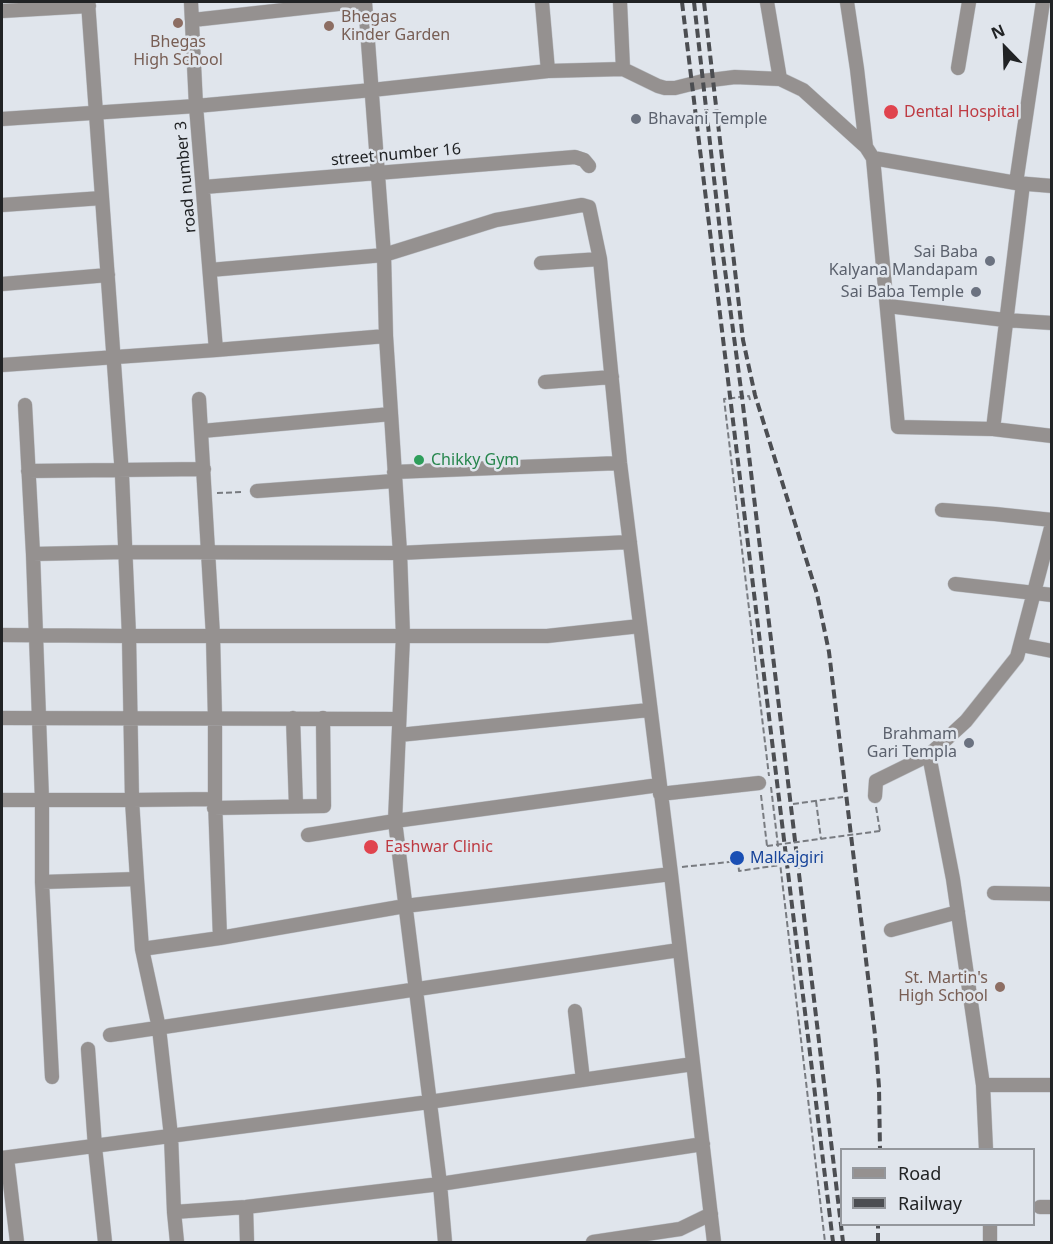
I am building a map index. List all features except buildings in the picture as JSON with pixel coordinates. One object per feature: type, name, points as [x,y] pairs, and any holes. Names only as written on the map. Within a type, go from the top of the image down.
[{"type":"street","name":"road number 3","points":[[191,2],[196,105],[216,350]]},
{"type":"street","points":[[193,20],[356,2]]},
{"type":"street","points":[[365,2],[384,255],[386,336],[400,554],[403,636],[395,821],[440,1184],[445,1242]]},
{"type":"street","points":[[542,2],[548,71]]},
{"type":"street","points":[[620,2],[623,69]]},
{"type":"street","points":[[767,2],[780,79]]},
{"type":"street","points":[[847,2],[888,306],[898,427],[993,429],[1052,435]]},
{"type":"street","points":[[958,68],[969,2]]},
{"type":"street","points":[[993,429],[1043,2]]},
{"type":"street","points":[[2,11],[89,4],[122,470],[129,636],[132,800],[137,879],[142,949],[159,1028],[171,1136],[177,1242]]},
{"type":"street","points":[[2,119],[372,90],[548,71],[623,69],[665,88],[735,77],[780,79],[803,90],[869,153],[1020,183],[1052,186]]},
{"type":"street","name":"street number 16","points":[[204,188],[575,157],[584,160],[589,166]]},
{"type":"street","points":[[2,205],[102,198]]},
{"type":"street","points":[[210,270],[384,255],[496,220],[582,205],[591,210],[600,259],[620,463],[714,1242]]},
{"type":"street","points":[[541,263],[600,259]]},
{"type":"street","points":[[2,284],[108,275]]},
{"type":"street","points":[[888,306],[1005,320],[1052,323]]},
{"type":"street","points":[[2,365],[386,336]]},
{"type":"street","points":[[545,382],[612,377]]},
{"type":"street","points":[[199,399],[213,636],[214,803],[220,938]]},
{"type":"street","points":[[25,405],[42,800],[42,882],[52,1077]]},
{"type":"street","points":[[201,431],[391,414]]},
{"type":"street","points":[[256,491],[394,477],[620,463]]},
{"type":"street","points":[[28,471],[204,469]]},
{"type":"street","points":[[875,796],[876,781],[929,755],[966,722],[1017,657],[1052,522],[942,510]]},
{"type":"street","points":[[33,554],[125,552],[400,554],[630,542]]},
{"type":"street","points":[[955,584],[1052,595]]},
{"type":"street","points":[[2,635],[547,636],[640,626]]},
{"type":"street","points":[[1021,645],[1051,650]]},
{"type":"street","points":[[399,735],[649,710]]},
{"type":"street","points":[[2,718],[399,719]]},
{"type":"street","points":[[293,718],[296,806]]},
{"type":"street","points":[[2,800],[132,800],[324,806],[323,718]]},
{"type":"street","points":[[929,755],[953,879],[983,1085],[986,1148]]},
{"type":"street","points":[[308,835],[395,821],[660,789],[759,783]]},
{"type":"street","points":[[142,949],[405,906],[670,872]]},
{"type":"street","points":[[42,882],[137,879]]},
{"type":"street","points":[[994,893],[1052,894]]},
{"type":"street","points":[[891,930],[957,912]]},
{"type":"street","points":[[110,1035],[679,950]]},
{"type":"street","points":[[575,1011],[583,1080]]},
{"type":"street","points":[[88,1049],[105,1242]]},
{"type":"street","points":[[17,1242],[4,1158],[429,1102],[693,1064]]},
{"type":"street","points":[[983,1085],[1052,1085]]},
{"type":"street","points":[[174,1212],[246,1207],[440,1184],[703,1144]]},
{"type":"street","points":[[246,1207],[247,1242]]},
{"type":"street","points":[[593,1242],[680,1229],[711,1214]]},
{"type":"street","points":[[990,1226],[990,1242]]},
{"type":"path","points":[[750,400],[749,396],[724,399],[825,1242]]},
{"type":"path","points":[[205,494],[256,491]]},
{"type":"path","points":[[759,783],[767,846],[880,831],[875,796]]},
{"type":"path","points":[[793,804],[843,797]]},
{"type":"path","points":[[816,801],[821,839]]},
{"type":"path","points":[[670,872],[738,861],[739,871],[780,865]]},
{"type":"railway","points":[[682,2],[833,1242]]},
{"type":"railway","points":[[694,2],[840,1217]]},
{"type":"railway","points":[[704,2],[743,340],[755,395],[817,594],[829,652],[875,1035],[880,1148]]},
{"type":"railway","points":[[841,1226],[843,1242]]},
{"type":"railway","points":[[878,1226],[878,1242]]},
{"type":"place","name":"Bhegas High School","points":[[178,23]]},
{"type":"place","name":"Bhegas Kinder Garden","points":[[329,26]]},
{"type":"place","name":"Dental Hospital","points":[[891,112]]},
{"type":"place","name":"Bhavani Temple","points":[[636,119]]},
{"type":"place","name":"Sai Baba Kalyana Mandapam","points":[[990,261]]},
{"type":"place","name":"Sai Baba Temple","points":[[976,292]]},
{"type":"place","name":"Chikky Gym","points":[[419,460]]},
{"type":"place","name":"Brahmam Gari Templa","points":[[969,743]]},
{"type":"place","name":"Eashwar Clinic","points":[[371,847]]},
{"type":"place","name":"Malkajgiri","points":[[737,858]]},
{"type":"place","name":"St. Martin's High School","points":[[1000,987]]}]
